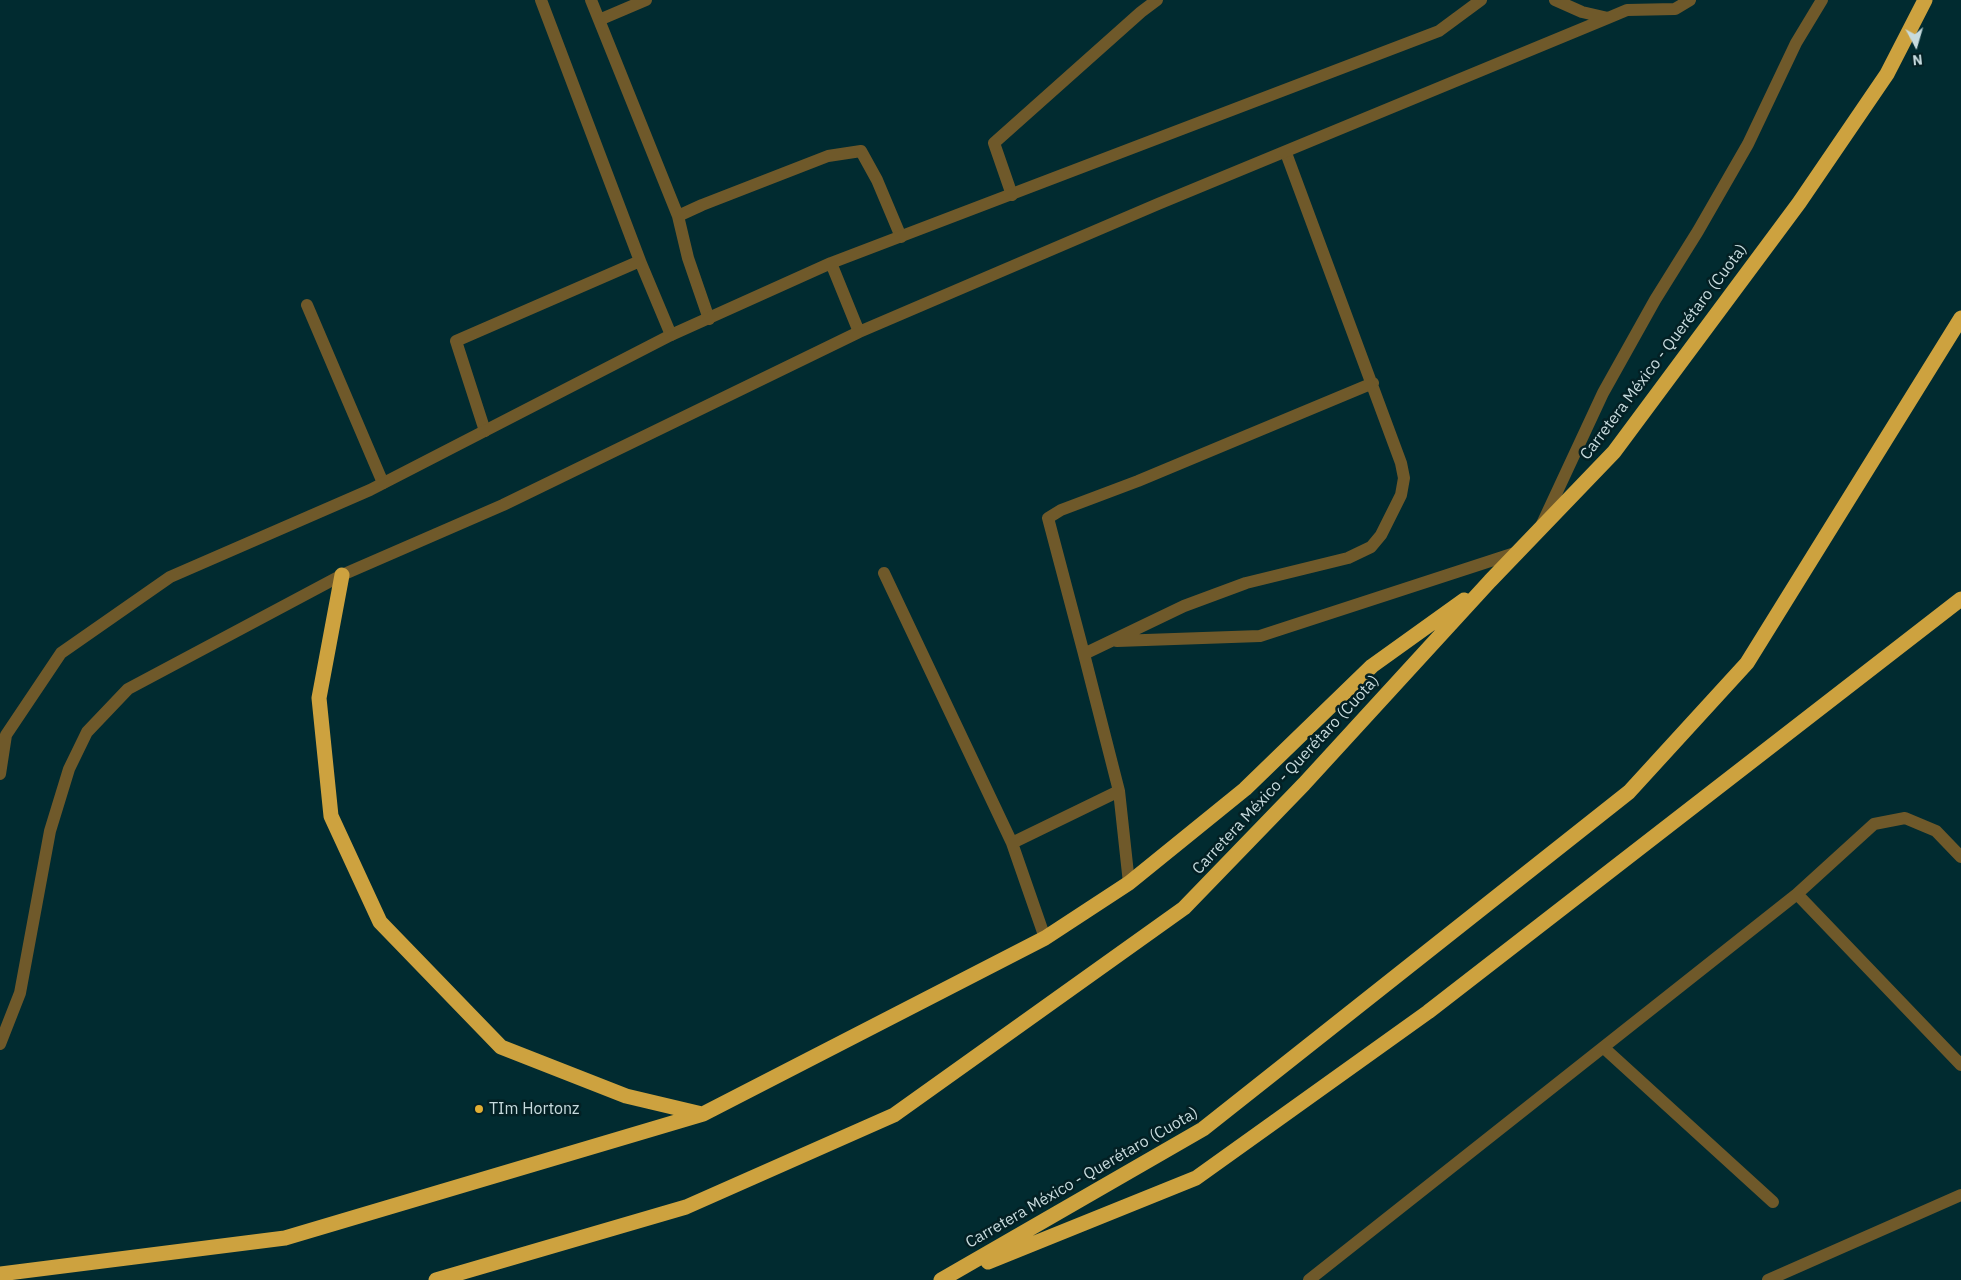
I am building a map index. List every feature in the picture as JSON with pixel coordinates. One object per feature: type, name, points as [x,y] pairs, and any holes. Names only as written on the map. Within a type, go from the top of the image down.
[{"type":"highway","name":"Carretera México - Querétaro (Cuota)","points":[[436,1280],[686,1207],[894,1115],[1184,908],[1304,784],[1490,581],[1538,534],[1614,452],[1800,203],[1886,74],[1925,0]]},
{"type":"highway","name":"Carretera México - Querétaro (Cuota)","points":[[941,1280],[1202,1129],[1629,792],[1746,663],[1961,318]]},
{"type":"highway","points":[[342,575],[319,698],[331,816],[380,922],[501,1047],[626,1096],[703,1114]]},
{"type":"highway","points":[[0,1274],[284,1238],[703,1114],[1045,938],[1130,883],[1245,789],[1372,666],[1490,581]]},
{"type":"highway","points":[[941,1280],[1196,1178],[1428,1012],[1961,599]]},
{"type":"street","points":[[541,0],[640,261],[671,336]]},
{"type":"street","points":[[591,0],[678,216],[688,258],[709,319]]},
{"type":"street","points":[[599,20],[646,0]]},
{"type":"street","points":[[1012,194],[994,143],[1141,12],[1157,0]]},
{"type":"street","points":[[0,774],[6,735],[61,653],[170,577],[383,483],[671,336],[831,263],[1439,31],[1481,0]]},
{"type":"street","points":[[1555,0],[1582,12],[1608,18]]},
{"type":"street","points":[[0,1044],[20,994],[50,831],[69,769],[87,732],[128,689],[342,575],[503,505],[859,332],[1158,204],[1286,153],[1627,10],[1638,0]]},
{"type":"street","points":[[1627,10],[1675,9],[1690,0]]},
{"type":"street","points":[[1538,534],[1603,393],[1655,300],[1698,231],[1748,144],[1796,43],[1822,0]]},
{"type":"street","points":[[678,216],[828,156],[860,151],[878,180],[901,237]]},
{"type":"street","points":[[1084,654],[1184,606],[1246,583],[1348,558],[1371,547],[1381,535],[1401,495],[1404,478],[1401,463],[1286,153]]},
{"type":"street","points":[[485,431],[456,341],[640,261]]},
{"type":"street","points":[[831,263],[859,332]]},
{"type":"street","points":[[307,305],[383,483]]},
{"type":"street","points":[[1130,883],[1119,791],[1048,518],[1061,510],[1138,481],[1372,383]]},
{"type":"street","points":[[1112,641],[1260,636],[1521,551]]},
{"type":"street","points":[[884,573],[1012,843],[1045,938]]},
{"type":"street","points":[[1012,843],[1119,791]]},
{"type":"street","points":[[1309,1280],[1797,894],[1874,824],[1905,818],[1936,831],[1961,857]]},
{"type":"street","points":[[1797,894],[1961,1065]]},
{"type":"street","points":[[1604,1048],[1773,1202]]},
{"type":"street","points":[[1768,1280],[1961,1195]]},
{"type":"place","name":"TIm Hortonz","points":[[479,1109]]}]
